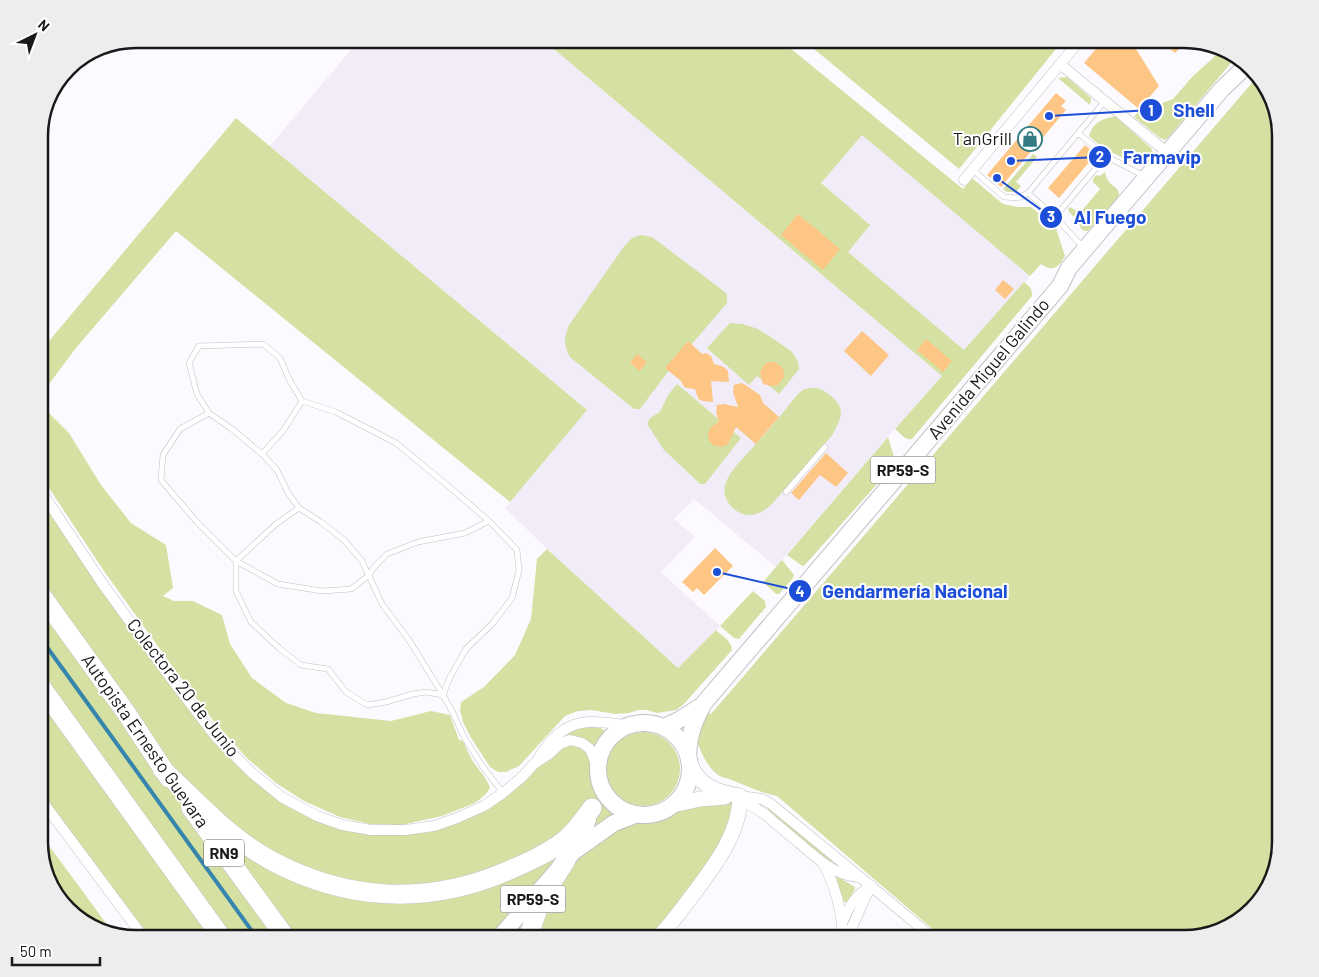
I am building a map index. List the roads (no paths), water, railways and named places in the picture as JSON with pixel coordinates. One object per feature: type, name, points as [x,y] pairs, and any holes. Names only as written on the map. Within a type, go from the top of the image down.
[{"type":"highway","name":"Autopista Ernesto Guevara","points":[[48,605],[162,768],[279,929]]},
{"type":"highway","points":[[48,696],[216,929]]},
{"type":"highway","points":[[162,768],[226,829],[271,861],[300,875],[335,887],[372,893],[404,895],[438,892],[464,887],[493,877],[522,865],[566,839],[592,808]]},
{"type":"highway","points":[[531,929],[541,900],[570,856]]},
{"type":"highway","points":[[183,884],[205,929]]},
{"type":"main road","name":"Avenida Miguel Galindo","points":[[1060,286],[1077,276],[1127,214],[1222,89],[1242,70]]},
{"type":"main road","name":"Avenida Miguel Galindo","points":[[689,758],[688,741],[704,703],[1060,286],[1069,268],[1084,249],[1146,177],[1171,156]]},
{"type":"main road","name":"Avenida Miguel Galindo","points":[[664,727],[679,720],[704,703]]},
{"type":"main road","points":[[689,758],[690,774],[687,786],[681,796],[673,805],[661,812],[649,815],[635,815],[612,803],[604,793],[598,774],[599,756],[609,737],[628,725],[646,722],[664,727],[679,739],[689,758],[695,775],[706,785],[714,790],[740,798]]},
{"type":"main road","name":"RP59-S","points":[[507,929],[570,856],[584,831],[592,808],[598,774]]},
{"type":"main road","points":[[673,805],[711,798],[740,798]]},
{"type":"main road","points":[[665,929],[722,853],[731,836],[737,818],[740,798]]},
{"type":"main road","name":"RP59-S","points":[[570,856],[614,823],[635,815]]},
{"type":"street","points":[[964,180],[1073,48]]},
{"type":"street","points":[[1060,64],[1171,156]]},
{"type":"street","name":"Colectora 20 de Junio","points":[[48,501],[173,682],[216,737],[252,773],[283,798],[317,816],[342,825],[371,830],[405,830],[434,826],[484,806],[503,793],[521,778],[534,764],[544,748],[565,728],[582,723],[628,725]]},
{"type":"street","name":"Colectora 20 de Junio","points":[[534,764],[560,744],[570,740],[590,749],[594,756],[598,774]]},
{"type":"street","points":[[740,798],[766,815],[822,863],[843,874],[860,877]]},
{"type":"street","points":[[740,798],[762,799],[771,804],[922,929]]},
{"type":"street","points":[[48,809],[137,929]]},
{"type":"street","points":[[822,863],[836,891],[844,929]]},
{"type":"street","points":[[843,924],[852,902],[870,885]]},
{"type":"street","points":[[849,929],[870,885]]},
{"type":"lane","points":[[972,170],[1004,197],[1018,198],[1028,194],[1105,101]]},
{"type":"lane","points":[[1078,133],[1106,156],[1146,177]]},
{"type":"lane","points":[[1055,217],[1106,156]]},
{"type":"lane","points":[[1028,194],[1055,217],[1084,249]]},
{"type":"lane","points":[[443,695],[450,677],[466,650],[493,623],[512,598],[519,570],[517,550],[489,521],[396,443],[336,412],[302,401],[290,382],[280,358],[263,344],[199,346],[189,363],[197,394],[210,413],[232,428],[277,470],[288,494],[299,508],[344,540],[362,561],[382,604],[409,640],[443,695],[464,737],[483,767],[503,793]]},
{"type":"lane","points":[[262,454],[283,430],[302,401]]},
{"type":"lane","points":[[210,413],[180,429],[163,455],[161,480],[196,521],[236,561],[278,584],[322,591],[351,590],[368,576],[387,554],[418,542],[465,533],[489,521]]},
{"type":"lane","points":[[786,492],[825,447]]},
{"type":"lane","points":[[299,508],[276,524],[236,561],[236,591],[251,622],[301,665],[328,670],[346,692],[367,705],[426,692],[443,695]]},
{"type":"waterway","points":[[48,648],[251,929]]},
{"type":"place","name":"Shell","points":[[1049,116]]},
{"type":"place","name":"TanGrill","points":[[1030,139]]},
{"type":"place","name":"Farmavip","points":[[1011,161]]},
{"type":"place","name":"Al Fuego","points":[[997,178]]},
{"type":"place","name":"Gendarmería Nacional","points":[[717,572]]}]
